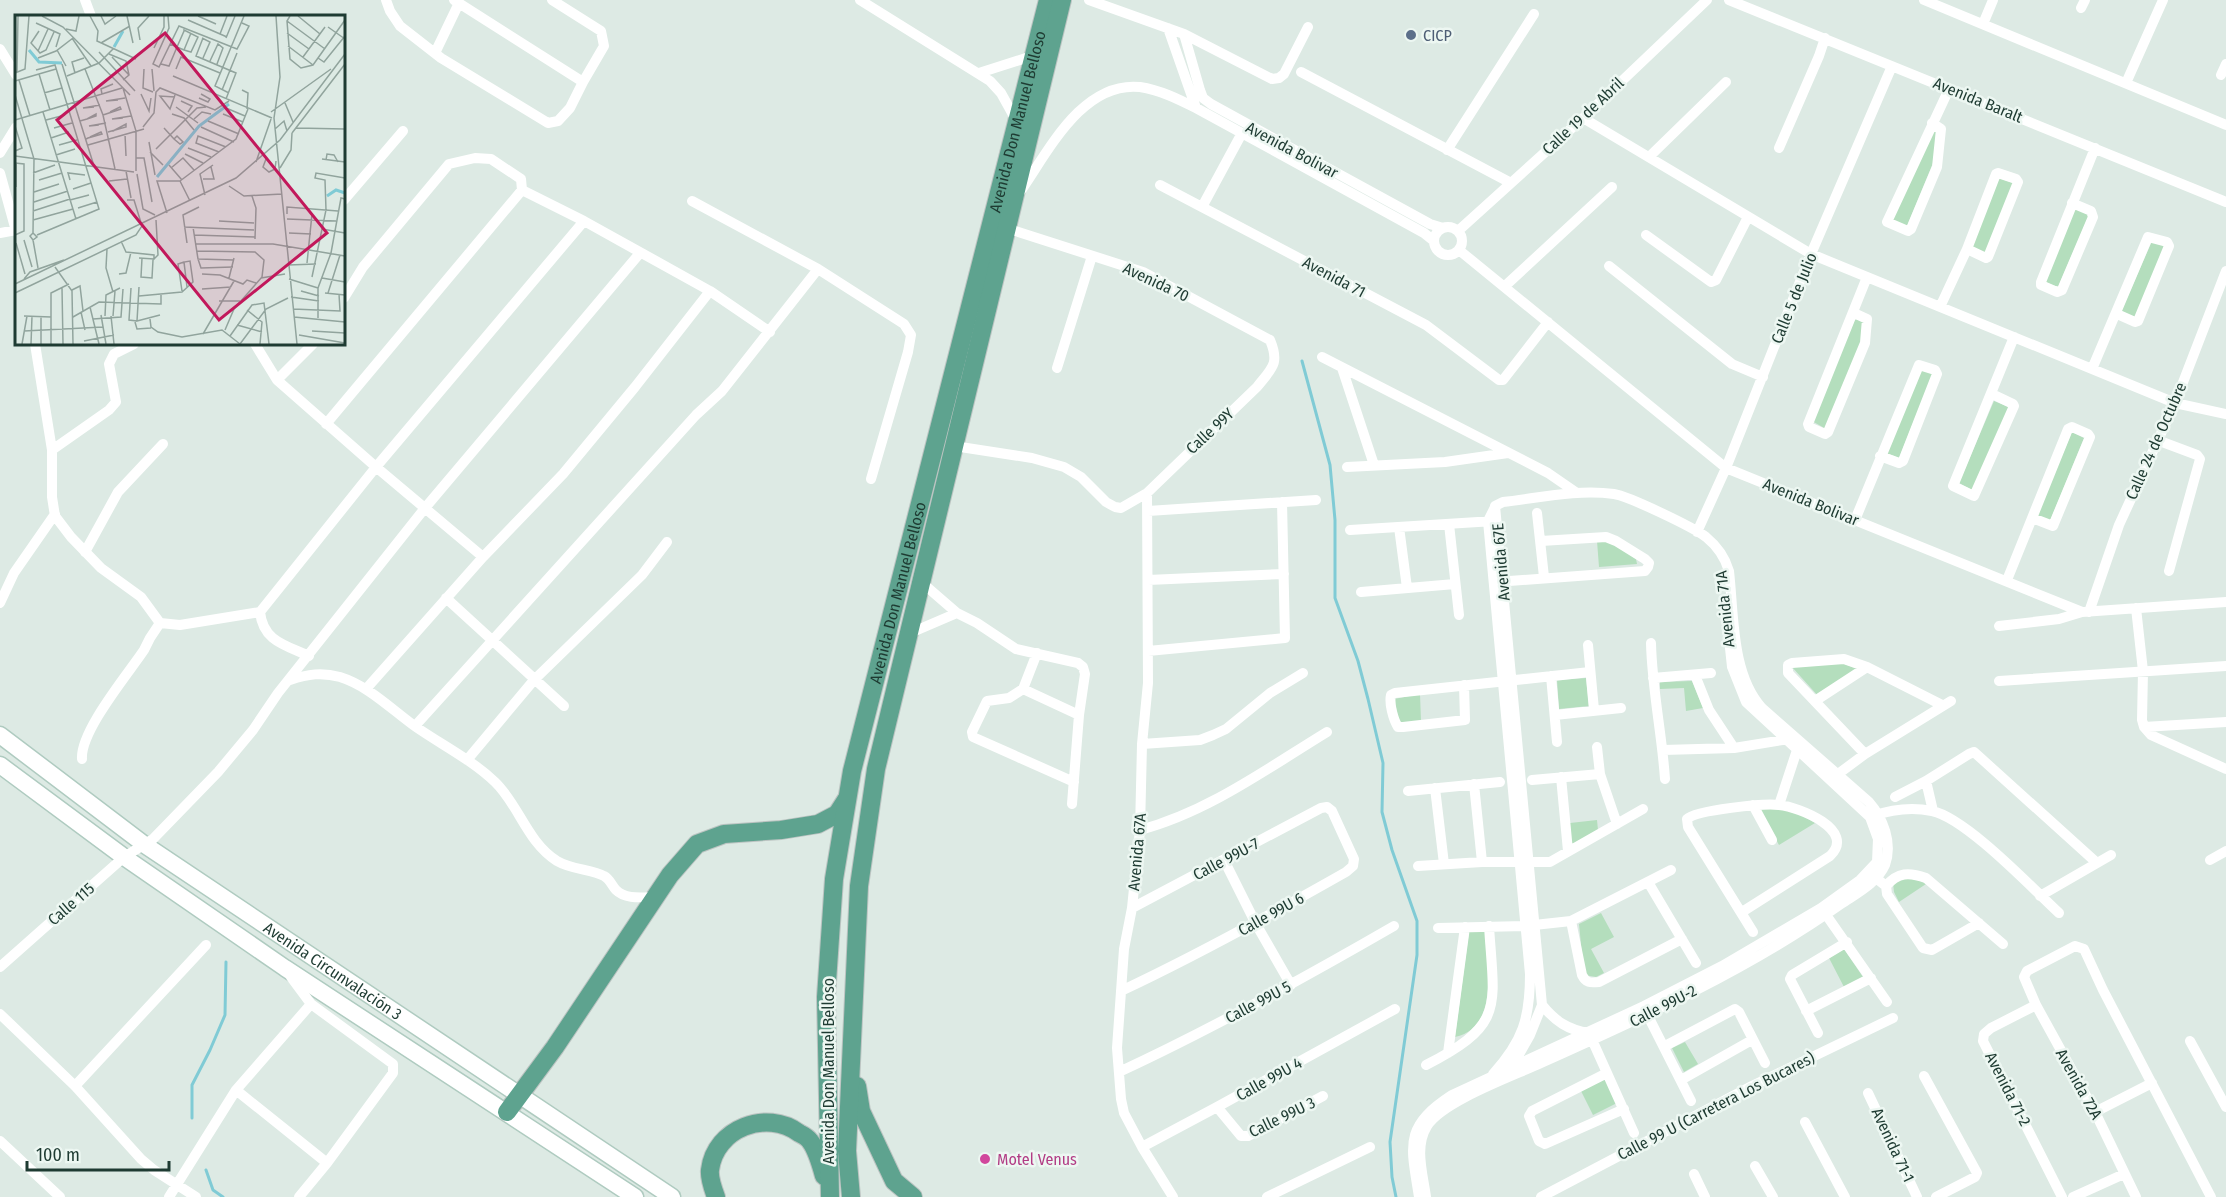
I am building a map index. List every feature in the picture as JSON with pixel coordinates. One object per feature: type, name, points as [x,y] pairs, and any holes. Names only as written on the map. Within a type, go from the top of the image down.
[{"type":"main road","name":"Avenida Don Manuel Belloso","points":[[830,1195],[826,997],[834,879],[848,798],[857,751],[1048,0]]},
{"type":"main road","name":"Avenida Don Manuel Belloso","points":[[851,1197],[847,1151],[859,886],[876,769],[1062,0]]},
{"type":"main road","name":"Avenida Circunvalación 3","points":[[0,735],[146,845],[672,1197]]},
{"type":"main road","name":"Avenida Circunvalación 3","points":[[0,765],[124,857],[258,950],[635,1197]]},
{"type":"main road","points":[[507,1112],[555,1047],[670,875],[697,844],[724,834],[781,830],[818,824],[837,814],[848,798]]},
{"type":"main road","points":[[258,950],[272,930]]},
{"type":"main road","points":[[850,1051],[861,1111],[894,1181],[913,1197]]},
{"type":"main road","points":[[716,1197],[709,1172],[714,1154],[726,1138],[746,1126],[766,1121],[790,1126],[810,1140],[820,1162],[830,1195]]},
{"type":"street","points":[[85,0],[91,15]]},
{"type":"street","points":[[386,0],[400,26],[435,53],[548,123],[558,121],[570,108],[604,46],[601,31],[552,0]]},
{"type":"street","points":[[860,0],[979,73],[1001,93],[1017,122]]},
{"type":"street","points":[[1089,0],[1184,34],[1272,79],[1284,74],[1308,27]]},
{"type":"street","name":"Calle 19 de Abril","points":[[1458,231],[1583,118],[1707,0]]},
{"type":"street","name":"Avenida Baralt","points":[[1729,0],[2226,202]]},
{"type":"street","points":[[1924,0],[2226,125]]},
{"type":"street","points":[[1983,24],[1993,0]]},
{"type":"street","points":[[2126,83],[2163,0]]},
{"type":"street","points":[[435,53],[457,1],[583,82]]},
{"type":"street","points":[[1447,150],[1534,14]]},
{"type":"street","points":[[1168,28],[1196,108]]},
{"type":"street","name":"Avenida Bolivar","points":[[1184,34],[1203,98],[1211,104],[1430,224],[1443,228]]},
{"type":"street","points":[[1779,148],[1819,56],[1824,38]]},
{"type":"street","points":[[0,49],[15,73]]},
{"type":"street","points":[[979,73],[1032,56]]},
{"type":"street","points":[[2221,75],[2226,64]]},
{"type":"street","name":"Calle 5 de Julio","points":[[1697,532],[1726,468],[1811,254],[1892,66]]},
{"type":"street","points":[[1301,72],[1510,183]]},
{"type":"street","points":[[1649,157],[1726,82]]},
{"type":"street","points":[[1013,202],[1072,118],[1087,103],[1107,92],[1138,87],[1160,92],[1196,108],[1424,233],[1434,241]]},
{"type":"street","points":[[1932,123],[1941,129],[1937,167],[1911,229],[1908,231],[1887,222],[1932,123],[1949,88]]},
{"type":"street","points":[[1583,118],[1811,254],[2175,403],[2226,414]]},
{"type":"street","points":[[0,153],[15,129]]},
{"type":"street","points":[[345,199],[403,131]]},
{"type":"street","points":[[1202,207],[1242,133]]},
{"type":"street","points":[[2072,203],[2091,212],[2093,217],[2062,290],[2057,292],[2041,285],[2041,282],[2072,203],[2095,148]]},
{"type":"street","points":[[326,424],[522,190],[522,178],[491,159],[475,158],[449,164],[363,267],[345,296]]},
{"type":"street","points":[[0,173],[15,228]]},
{"type":"street","points":[[1940,307],[1997,173],[2016,179],[2018,182],[1988,257],[1966,249]]},
{"type":"street","name":"Avenida 71","points":[[1160,185],[1426,325],[1501,380],[1548,322]]},
{"type":"street","points":[[1505,286],[1612,187]]},
{"type":"street","points":[[522,190],[584,220],[710,291],[770,332]]},
{"type":"street","points":[[692,201],[818,269],[904,324],[911,335],[908,352],[871,479]]},
{"type":"street","points":[[1646,235],[1711,282],[1716,280],[1748,217]]},
{"type":"street","points":[[35,345],[52,450],[52,497],[55,514],[71,537],[100,568],[141,597],[160,623],[180,625],[260,612],[376,467],[584,220]]},
{"type":"street","points":[[1450,227],[1458,231],[1462,239],[1459,250],[1453,255],[1445,255],[1436,249],[1434,241],[1436,233],[1443,228],[1450,227]]},
{"type":"street","name":"Avenida 70","points":[[1006,228],[1143,272],[1270,340],[1276,354],[1271,369]]},
{"type":"street","points":[[0,233],[15,231]]},
{"type":"street","points":[[2092,369],[2148,237],[2167,242],[2169,246],[2138,321],[2135,322],[2116,314]]},
{"type":"street","name":"Avenida Bolivar","points":[[1459,250],[1726,468],[2086,612],[2226,602]]},
{"type":"street","name":"Calle 115","points":[[0,967],[124,857],[146,845],[218,772],[425,508],[640,253]]},
{"type":"street","points":[[1057,368],[1092,256]]},
{"type":"street","points":[[1609,266],[1732,364],[1763,377]]},
{"type":"street","points":[[415,726],[696,415],[722,391],[818,269]]},
{"type":"street","name":"Calle 24 de Octubre","points":[[2086,612],[2119,525],[2175,403],[2226,271]]},
{"type":"street","points":[[1854,313],[1867,319],[1865,343],[1828,432],[1825,434],[1809,427],[1808,424],[1867,277]]},
{"type":"street","points":[[366,689],[483,557],[563,474],[710,291]]},
{"type":"street","points":[[1992,394],[2014,406],[1974,496],[1953,486],[2014,338]]},
{"type":"street","points":[[52,450],[109,410],[116,402],[110,364],[114,354],[132,345]]},
{"type":"street","points":[[256,345],[277,380],[483,557]]},
{"type":"street","points":[[277,380],[312,345]]},
{"type":"street","points":[[1322,357],[1548,473],[1577,493],[1616,494],[1697,532]]},
{"type":"street","points":[[1855,519],[1881,456],[1919,365],[1935,370],[1937,374],[1903,461],[1899,463],[1881,456]]},
{"type":"street","points":[[1342,368],[1374,465]]},
{"type":"street","name":"Calle 99Y","points":[[954,446],[1032,458],[1064,467],[1081,477],[1106,502],[1115,507],[1121,507],[1147,493],[1257,387],[1271,369]]},
{"type":"street","points":[[2007,580],[2032,518],[2068,429],[2072,427],[2088,434],[2090,437],[2054,525],[2051,526],[2032,518]]},
{"type":"street","points":[[2157,440],[2198,455],[2200,459],[2169,571]]},
{"type":"street","points":[[86,552],[118,492],[163,444]]},
{"type":"street","points":[[1347,467],[1456,461],[1509,453]]},
{"type":"street","name":"Avenida 67A","points":[[1147,493],[1148,683],[1142,744],[1140,830],[1132,908],[1124,949],[1117,1048],[1124,1113],[1173,1197]]},
{"type":"street","name":"Avenida 67E","points":[[1512,1067],[1530,1035],[1542,1005],[1530,926],[1493,521],[1495,506],[1503,502],[1577,493]]},
{"type":"street","points":[[1148,511],[1316,500]]},
{"type":"street","points":[[1148,651],[1285,638],[1282,502]]},
{"type":"street","points":[[1537,513],[1544,577]]},
{"type":"street","points":[[0,603],[14,573],[55,514]]},
{"type":"street","points":[[1350,530],[1493,521]]},
{"type":"street","points":[[1449,524],[1459,615]]},
{"type":"street","points":[[1400,528],[1407,588]]},
{"type":"street","name":"Avenida 71A","points":[[1697,532],[1712,543],[1725,558],[1729,571],[1740,665],[1749,691],[1794,741],[1834,776],[1869,802],[1887,837],[1887,852],[1881,863]]},
{"type":"street","points":[[1498,582],[1645,571],[1648,567],[1648,563],[1616,541],[1606,537],[1541,541]]},
{"type":"street","points":[[467,760],[534,680],[642,575],[667,542]]},
{"type":"street","points":[[1148,580],[1284,574]]},
{"type":"street","points":[[920,581],[957,613],[977,623],[1016,649],[1078,663],[1083,667],[1085,674],[1079,715],[1072,804]]},
{"type":"street","points":[[1360,592],[1455,584]]},
{"type":"street","points":[[446,598],[564,706]]},
{"type":"street","points":[[2136,608],[2143,671],[2142,720],[2144,727],[2151,735],[2226,769]]},
{"type":"street","points":[[260,612],[261,623],[270,637],[309,656]]},
{"type":"street","points":[[1999,626],[2059,619],[2086,612]]},
{"type":"street","points":[[908,634],[957,613]]},
{"type":"street","points":[[82,759],[81,750],[89,730],[160,623]]},
{"type":"street","points":[[1651,643],[1665,779]]},
{"type":"street","points":[[1588,645],[1593,710]]},
{"type":"street","points":[[1036,653],[1023,689],[1009,698],[987,701],[972,732],[973,737],[1074,782]]},
{"type":"street","points":[[1834,776],[1947,703],[1867,667],[1836,658],[1788,665],[1788,673],[1865,754]]},
{"type":"street","points":[[2000,681],[2226,666]]},
{"type":"street","points":[[1815,701],[1867,667]]},
{"type":"street","points":[[1464,685],[1465,720],[1403,727],[1398,727],[1395,723],[1391,695],[1464,685],[1590,672]]},
{"type":"street","points":[[289,680],[311,673],[328,674],[366,689],[494,781],[508,797],[534,840],[554,860],[566,866],[605,876],[620,893],[630,897],[655,897]]},
{"type":"street","points":[[1142,744],[1200,740],[1213,735],[1226,729],[1270,693],[1303,673]]},
{"type":"street","points":[[1653,678],[1711,673]]},
{"type":"street","points":[[1695,675],[1710,710],[1734,748]]},
{"type":"street","points":[[1551,676],[1557,742]]},
{"type":"street","points":[[1023,689],[1079,715]]},
{"type":"street","points":[[1555,715],[1621,708]]},
{"type":"street","points":[[2144,727],[2226,722]]},
{"type":"street","points":[[1140,830],[1173,819],[1212,801],[1327,732]]},
{"type":"street","points":[[1663,750],[1734,748],[1794,741],[1779,805]]},
{"type":"street","points":[[1598,747],[1600,774],[1617,824]]},
{"type":"street","points":[[1896,797],[1969,754],[1978,754],[2097,863]]},
{"type":"street","points":[[1532,780],[1600,774]]},
{"type":"street","points":[[1561,777],[1568,851]]},
{"type":"street","points":[[1926,781],[1933,811]]},
{"type":"street","points":[[1408,791],[1500,782]]},
{"type":"street","points":[[1474,784],[1482,862]]},
{"type":"street","points":[[1435,788],[1444,864]]},
{"type":"street","points":[[1753,805],[1772,840]]},
{"type":"street","points":[[1742,912],[1830,856],[1837,847],[1837,837],[1829,826],[1820,819],[1779,805],[1753,805],[1696,814],[1687,819],[1688,827],[1754,932]]},
{"type":"street","name":"Calle 99U 6","points":[[1121,991],[1256,924],[1353,866],[1354,859],[1350,847],[1332,811],[1326,807],[1321,808]]},
{"type":"street","name":"Calle 99U-7","points":[[1132,908],[1321,808]]},
{"type":"street","points":[[1418,866],[1482,862],[1550,862],[1643,809]]},
{"type":"street","points":[[1875,816],[1900,809],[1933,811],[1970,831],[2059,914]]},
{"type":"street","points":[[2210,860],[2226,851]]},
{"type":"street","points":[[2040,896],[2111,855]]},
{"type":"street","points":[[1224,861],[1291,985]]},
{"type":"street","name":"Calle 99U-2","points":[[1425,1122],[1433,1107],[1452,1095],[1494,1080],[1591,1036],[1756,957],[1873,875],[1881,863]]},
{"type":"street","points":[[1438,928],[1530,926],[1571,921],[1671,870]]},
{"type":"street","points":[[1886,886],[1901,874],[1926,878],[2003,944]]},
{"type":"street","points":[[1873,875],[1886,886],[1887,894],[1923,948],[1927,950],[1932,950],[1979,923]]},
{"type":"street","points":[[1648,882],[1696,963]]},
{"type":"street","points":[[1824,911],[1887,1002]]},
{"type":"street","points":[[1571,921],[1582,975],[1585,981],[1591,983],[1599,982],[1682,939]]},
{"type":"street","name":"Calle 99U 5","points":[[1119,1072],[1291,985],[1394,926]]},
{"type":"street","points":[[1426,1065],[1466,1042],[1480,1029],[1489,1014],[1493,995],[1489,926]]},
{"type":"street","name":"Avenida 67E","points":[[1494,1080],[1522,1032],[1530,1006],[1530,926]]},
{"type":"street","points":[[1448,1053],[1464,927]]},
{"type":"street","points":[[1818,1033],[1791,983],[1792,975],[1846,942]]},
{"type":"street","points":[[75,1086],[206,945]]},
{"type":"street","name":"Avenida 72A","points":[[2136,1197],[2095,1112],[2025,984],[2024,977],[2027,972],[2074,946],[2084,949],[2152,1083]]},
{"type":"street","points":[[285,968],[311,1004],[393,1064],[393,1072],[327,1163],[299,1197]]},
{"type":"street","points":[[1806,1011],[1871,978]]},
{"type":"street","points":[[169,1197],[236,1090],[311,1004]]},
{"type":"street","points":[[1542,1005],[1549,1014],[1567,1027],[1591,1036],[1634,1133]]},
{"type":"street","name":"Avenida 71-2","points":[[2036,1005],[1991,1028],[1984,1034],[1983,1041],[2062,1197]]},
{"type":"street","name":"Calle 99U 4","points":[[1142,1147],[1395,1009]]},
{"type":"street","points":[[1665,1046],[1735,1009],[1739,1012],[1765,1063]]},
{"type":"street","points":[[1646,1010],[1691,1101]]},
{"type":"street","points":[[0,1014],[75,1086],[141,1158],[196,1197]]},
{"type":"street","name":"Calle 99 U (Carretera Los Bucares)","points":[[1541,1197],[1752,1086],[1893,1018]]},
{"type":"street","name":"Calle 99U-2","points":[[1494,1080],[1512,1067],[1591,1036]]},
{"type":"street","points":[[1681,1080],[1752,1040]]},
{"type":"street","points":[[2190,1041],[2226,1107]]},
{"type":"street","points":[[1607,1073],[1532,1111],[1528,1116],[1539,1141],[1545,1144],[1623,1109]]},
{"type":"street","points":[[1924,1076],[1977,1173],[1975,1177],[1936,1197]]},
{"type":"street","points":[[2095,1112],[2152,1083],[2211,1197]]},
{"type":"street","points":[[236,1090],[327,1163]]},
{"type":"street","name":"Avenida 71-1","points":[[1868,1093],[1917,1197]]},
{"type":"street","name":"Calle 99U 3","points":[[1217,1107],[1236,1132],[1241,1136],[1248,1136],[1323,1096]]},
{"type":"street","points":[[1419,1197],[1412,1152],[1413,1136],[1425,1122]]},
{"type":"street","points":[[1425,1122],[1420,1152],[1426,1197]]},
{"type":"street","points":[[1805,1122],[1845,1197]]},
{"type":"street","points":[[0,1140],[56,1193],[43,1197]]},
{"type":"street","points":[[1268,1197],[1370,1147]]},
{"type":"street","points":[[1755,1166],[1773,1197]]},
{"type":"street","points":[[1694,1174],[1705,1197]]},
{"type":"street","points":[[2073,1197],[2124,1174]]},
{"type":"green space","points":[[1933,131],[1937,132],[1933,163],[1907,226],[1892,220]]},
{"type":"green space","points":[[1999,178],[2013,183],[1985,253],[1970,248]]},
{"type":"green space","points":[[2074,208],[2089,215],[2058,287],[2045,282]]},
{"type":"green space","points":[[2152,241],[2165,245],[2135,319],[2121,312]]},
{"type":"green space","points":[[1855,319],[1865,322],[1864,339],[1826,429],[1812,421]]},
{"type":"green space","points":[[1921,369],[1933,373],[1899,458],[1886,453]]},
{"type":"green space","points":[[1994,401],[2009,407],[1972,490],[1959,483]]},
{"type":"green space","points":[[2072,432],[2084,438],[2050,521],[2037,515]]},
{"type":"green space","points":[[1597,541],[1613,542],[1636,559],[1637,564],[1599,567]]},
{"type":"green space","points":[[1842,663],[1857,669],[1819,697],[1792,667]]},
{"type":"green space","points":[[1586,678],[1589,706],[1559,709],[1557,680]]},
{"type":"green space","points":[[1692,681],[1703,708],[1686,711],[1684,688],[1660,689],[1660,682]]},
{"type":"green space","points":[[1420,694],[1421,721],[1400,725],[1394,699]]},
{"type":"green space","points":[[1759,808],[1789,808],[1815,823],[1779,845]]},
{"type":"green space","points":[[1597,820],[1598,830],[1571,845],[1570,823]]},
{"type":"green space","points":[[1900,879],[1917,879],[1926,884],[1899,902],[1893,883]]},
{"type":"green space","points":[[1601,913],[1614,937],[1591,949],[1604,973],[1596,977],[1584,975],[1579,924]]},
{"type":"green space","points":[[1469,932],[1485,932],[1488,994],[1479,1021],[1469,1031],[1455,1037]]},
{"type":"green space","points":[[1844,949],[1863,977],[1844,987],[1829,958]]},
{"type":"green space","points":[[1685,1042],[1698,1064],[1684,1072],[1672,1048]]},
{"type":"green space","points":[[1606,1078],[1617,1103],[1593,1115],[1581,1091]]},
{"type":"waterway","points":[[1302,361],[1330,465],[1335,520],[1335,598],[1358,661],[1368,699],[1383,763],[1382,812],[1392,850],[1417,921],[1417,955],[1390,1142],[1392,1177],[1396,1197]]},
{"type":"waterway","points":[[192,1118],[192,1085],[225,1015],[226,962]]},
{"type":"waterway","points":[[206,1170],[213,1190],[223,1197]]},
{"type":"place","name":"CICP","points":[[1411,35]]},
{"type":"place","name":"Motel Venus","points":[[985,1159]]}]
